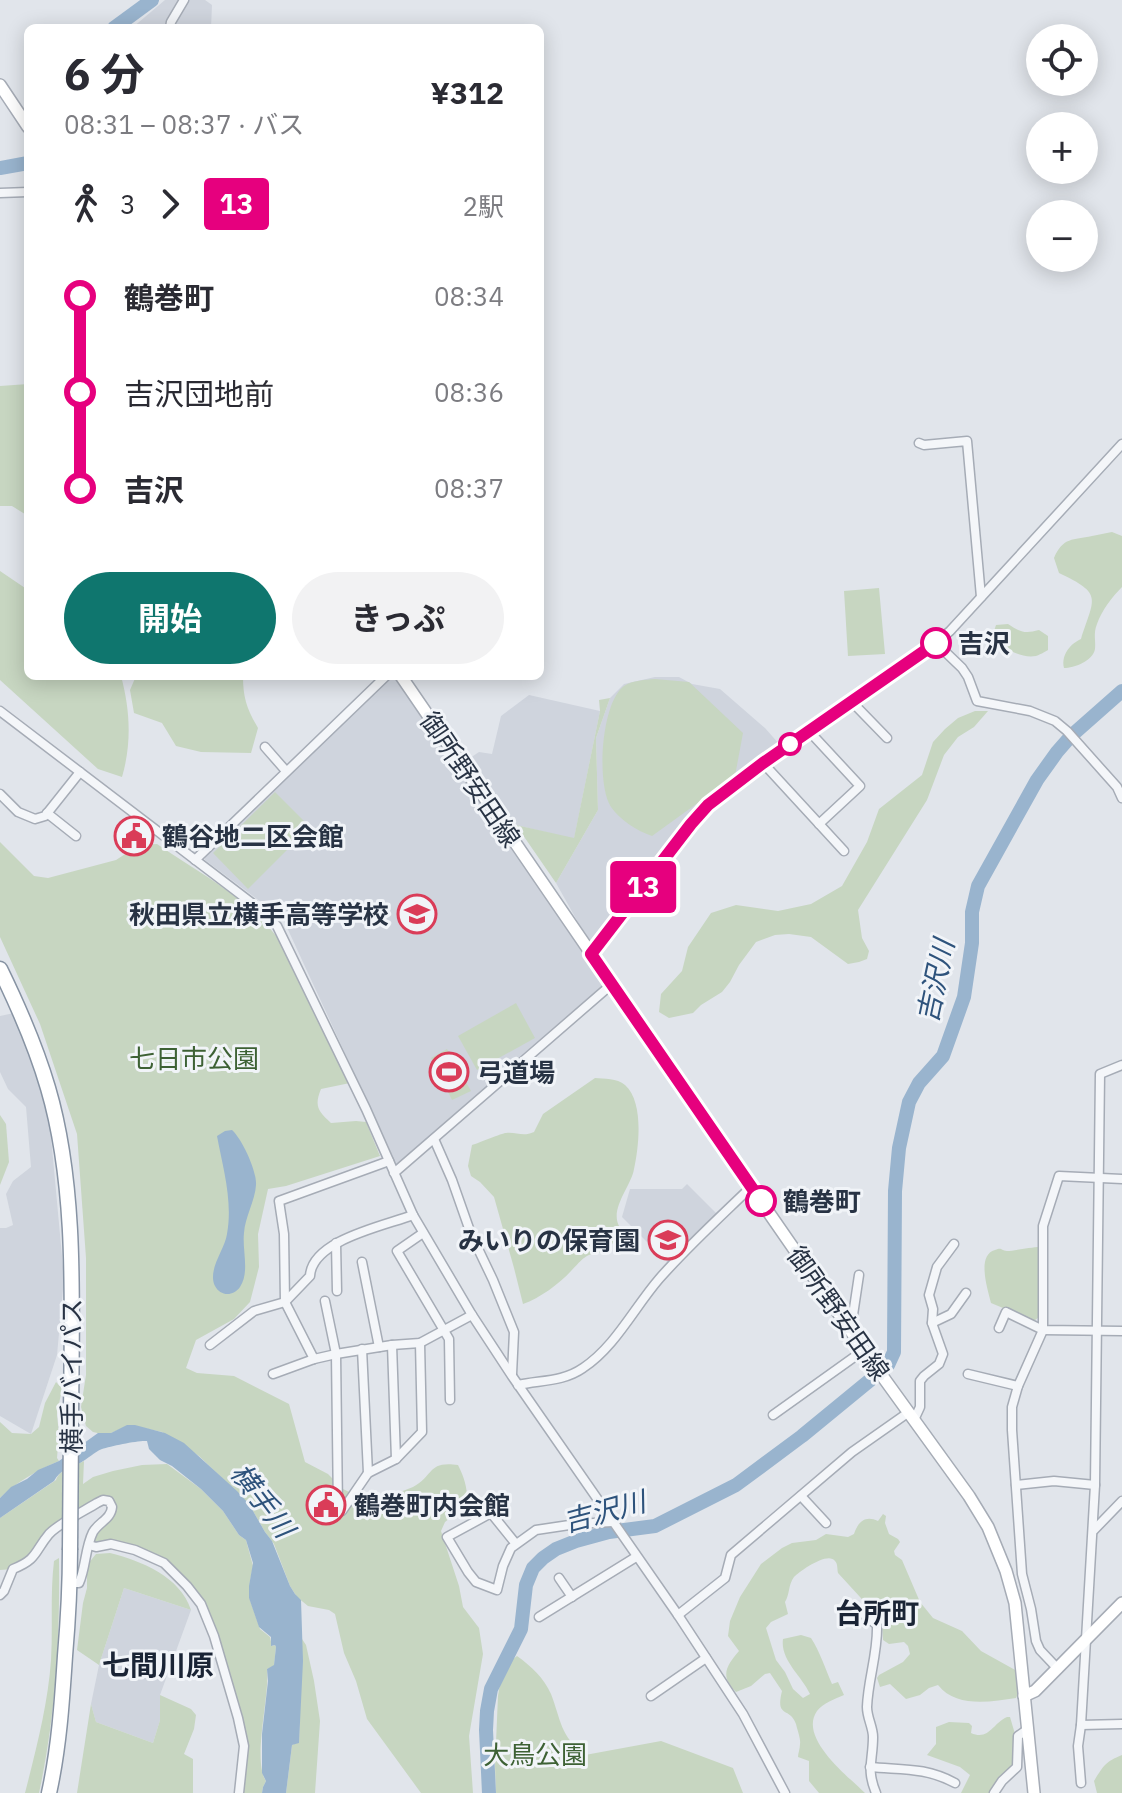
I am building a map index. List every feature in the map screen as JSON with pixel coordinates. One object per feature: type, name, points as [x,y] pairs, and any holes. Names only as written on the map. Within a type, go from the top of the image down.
[{"type":"highway","name":"横手バイパス","points":[[0,969],[18,1006],[48,1089],[60,1141],[69,1223],[70,1583],[62,1709],[49,1793]]},
{"type":"main road","points":[[0,85],[24,121]]},
{"type":"main road","name":"御所野安田線","points":[[404,680],[988,1527],[1015,1603],[1034,1793]]},
{"type":"main road","points":[[1024,1696],[1035,1691],[1122,1603]]},
{"type":"street","points":[[171,24],[184,0]]},
{"type":"street","points":[[0,193],[24,192]]},
{"type":"street","points":[[919,443],[967,441],[981,597]]},
{"type":"street","points":[[591,954],[708,805],[808,730],[950,631],[1122,444]]},
{"type":"street","points":[[936,643],[962,668],[977,701],[1017,708],[1055,721],[1117,787],[1122,798]]},
{"type":"street","points":[[195,860],[382,680]]},
{"type":"street","points":[[851,701],[887,738]]},
{"type":"street","points":[[2,716],[261,910],[277,926],[423,1233],[512,1376],[743,1714],[785,1793]]},
{"type":"street","points":[[808,730],[860,786],[819,824]]},
{"type":"street","points":[[265,747],[286,771]]},
{"type":"street","points":[[763,763],[844,851]]},
{"type":"street","points":[[0,794],[18,812],[35,819],[45,816],[80,772]]},
{"type":"street","points":[[47,813],[76,836]]},
{"type":"street","points":[[394,1173],[612,984]]},
{"type":"street","points":[[1081,1783],[1078,1746],[1094,1530],[1100,1074],[1122,1065]]},
{"type":"street","points":[[434,1139],[514,1332],[512,1376]]},
{"type":"street","points":[[314,1359],[285,1302],[284,1234],[279,1201],[389,1161]]},
{"type":"street","points":[[1058,1669],[1040,1650],[1036,1641],[1022,1574],[1012,1454],[1012,1407],[1043,1330],[1043,1226],[1059,1176],[1122,1179]]},
{"type":"street","points":[[518,1385],[553,1380],[584,1368],[606,1349],[660,1278],[751,1187]]},
{"type":"street","points":[[210,1345],[254,1311],[285,1302],[310,1276],[311,1267],[329,1247],[413,1215]]},
{"type":"street","points":[[423,1233],[397,1251],[449,1339],[450,1400]]},
{"type":"street","points":[[336,1243],[337,1291]]},
{"type":"street","points":[[678,1615],[725,1578],[731,1555],[852,1452],[911,1416],[920,1407],[920,1381],[939,1364],[943,1354],[932,1323],[933,1309],[929,1295],[937,1267],[954,1244]]},
{"type":"street","points":[[362,1262],[379,1347]]},
{"type":"street","points":[[844,1321],[853,1315],[859,1275]]},
{"type":"street","points":[[932,1323],[951,1314],[966,1293]]},
{"type":"street","points":[[325,1301],[336,1354],[338,1510],[342,1511],[368,1473],[396,1459],[422,1432],[420,1343]]},
{"type":"street","points":[[999,1328],[1006,1312],[1043,1330],[1122,1331]]},
{"type":"street","points":[[273,1374],[336,1354],[420,1343],[472,1315]]},
{"type":"street","points":[[392,1345],[396,1459]]},
{"type":"street","points":[[362,1349],[368,1473]]},
{"type":"street","points":[[773,1415],[864,1350]]},
{"type":"street","points":[[968,1374],[1018,1386]]},
{"type":"street","points":[[1016,1485],[1054,1481],[1095,1485]]},
{"type":"street","points":[[801,1496],[826,1523]]},
{"type":"street","points":[[0,1595],[13,1569],[26,1564],[37,1554],[50,1533],[97,1503],[109,1501],[111,1514],[94,1530],[79,1583],[70,1583]]},
{"type":"street","points":[[1094,1530],[1122,1501]]},
{"type":"street","points":[[516,1544],[491,1513],[447,1537],[476,1582],[497,1590],[511,1548],[536,1530],[612,1522]]},
{"type":"street","points":[[89,1545],[111,1544],[135,1550],[164,1563],[201,1604],[218,1650],[244,1746],[239,1793]]},
{"type":"street","points":[[539,1617],[636,1557]]},
{"type":"street","points":[[559,1578],[572,1597]]},
{"type":"street","points":[[857,1609],[877,1625],[878,1638],[867,1712],[873,1732],[870,1778],[876,1793]]},
{"type":"street","points":[[651,1696],[706,1658]]},
{"type":"street","points":[[1081,1725],[1122,1724]]},
{"type":"street","points":[[994,1793],[1017,1767],[1018,1736],[1028,1729]]},
{"type":"street","points":[[870,1767],[922,1770],[955,1783]]},
{"type":"shaded area","points":[[165,0],[205,0],[212,5],[211,24],[137,24]]},
{"type":"shaded area","points":[[655,677],[679,677],[692,684],[720,689],[780,745],[689,818],[599,937],[590,940],[556,883],[598,810],[596,738],[610,698],[624,684]]},
{"type":"shaded area","name":"秋田県立横手高等学校","points":[[387,680],[396,680],[605,983],[397,1166],[284,921],[205,860],[204,856]]},
{"type":"shaded area","points":[[529,695],[600,711],[574,839],[516,825],[467,760],[479,752],[492,754],[501,716]]},
{"type":"shaded area","points":[[14,1013],[48,1104],[64,1278],[57,1355],[31,1434],[0,1416],[0,1228],[13,1225],[6,1194],[13,1181],[31,1167],[26,1107],[8,1089],[0,1072],[0,1016]]},
{"type":"shaded area","name":"みいりの保育園","points":[[687,1184],[717,1214],[668,1263],[622,1217],[630,1189],[682,1189]]},
{"type":"shaded area","points":[[124,1588],[191,1610],[160,1695],[160,1720],[153,1743],[96,1722],[91,1704],[99,1665]]},
{"type":"green space","points":[[24,384],[24,514],[12,506],[0,506],[0,386]]},
{"type":"green space","points":[[1112,532],[1122,536],[1122,587],[1099,619],[1094,653],[1082,663],[1064,668],[1067,650],[1081,639],[1092,598],[1083,586],[1059,573],[1054,558],[1061,546],[1069,541]]},
{"type":"green space","points":[[0,571],[24,587],[24,680],[122,680],[129,726],[122,777],[98,769],[0,680]]},
{"type":"green space","points":[[879,588],[885,654],[848,656],[844,591]]},
{"type":"green space","points":[[1008,624],[1023,632],[1039,630],[1048,636],[1048,650],[1030,656],[1006,648],[992,637],[996,625]]},
{"type":"green space","points":[[655,679],[689,682],[743,733],[735,776],[652,836],[629,824],[611,807],[606,796],[602,763],[606,726],[616,695],[628,684]]},
{"type":"green space","points":[[134,680],[243,680],[246,703],[258,728],[251,753],[201,752],[176,746],[162,723],[134,713],[130,690]]},
{"type":"green space","points":[[610,698],[596,738],[598,810],[556,883],[516,825],[574,838],[600,711],[599,700]]},
{"type":"green space","points":[[975,711],[988,711],[974,727],[958,737],[944,755],[927,800],[858,910],[862,938],[869,951],[867,959],[848,964],[811,937],[775,935],[756,942],[722,992],[693,1013],[669,1018],[659,1012],[661,994],[682,971],[688,947],[711,913],[736,905],[778,911],[811,904],[842,886],[867,842],[879,809],[922,775],[933,742],[945,729],[958,718]]},
{"type":"green space","points":[[275,792],[310,827],[248,889],[213,853]]},
{"type":"green space","name":"七日市公園","points":[[0,842],[34,876],[48,878],[116,860],[139,845],[157,844],[243,903],[284,947],[350,1083],[321,1089],[318,1108],[331,1123],[366,1122],[380,1156],[268,1189],[258,1234],[259,1267],[250,1302],[234,1319],[196,1340],[186,1368],[197,1373],[234,1376],[289,1404],[305,1462],[328,1474],[343,1489],[368,1501],[413,1487],[441,1465],[458,1465],[466,1485],[467,1505],[445,1522],[441,1531],[463,1607],[479,1628],[483,1654],[469,1736],[473,1793],[421,1793],[367,1719],[344,1653],[335,1614],[308,1606],[297,1597],[274,1544],[249,1504],[199,1456],[162,1432],[130,1425],[102,1434],[86,1426],[81,1407],[86,1375],[86,1258],[77,1134],[40,1024],[0,937]]},
{"type":"green space","points":[[516,1003],[535,1038],[477,1070],[458,1036]]},
{"type":"green space","name":"弓道場","points":[[447,1049],[471,1091],[452,1100],[431,1058]]},
{"type":"green space","points":[[595,1078],[625,1085],[638,1113],[634,1169],[620,1201],[617,1217],[624,1232],[604,1252],[585,1257],[555,1286],[523,1304],[494,1197],[471,1176],[468,1166],[472,1145],[504,1133],[534,1132],[543,1114]]},
{"type":"green space","points":[[0,1115],[6,1124],[9,1162],[0,1185]]},
{"type":"green space","points":[[1040,1247],[1039,1317],[1034,1321],[991,1303],[985,1274],[989,1253],[999,1249]]},
{"type":"green space","points":[[56,1382],[62,1388],[57,1415],[59,1461],[28,1477],[0,1498],[0,1422],[12,1433],[31,1434],[39,1427],[45,1403]]},
{"type":"green space","points":[[84,1461],[83,1484],[93,1477],[113,1471],[167,1464],[201,1489],[246,1540],[253,1566],[249,1597],[260,1629],[276,1647],[274,1666],[267,1669],[261,1743],[262,1771],[266,1781],[262,1793],[239,1793],[244,1746],[201,1604],[164,1563],[135,1550],[89,1545],[94,1530],[111,1514],[109,1501],[50,1533],[37,1554],[13,1569],[0,1570],[0,1518],[56,1480],[64,1470]]},
{"type":"green space","points":[[883,1514],[889,1534],[900,1542],[895,1555],[902,1560],[920,1602],[933,1618],[962,1631],[981,1651],[1017,1671],[1020,1689],[1016,1698],[974,1702],[954,1697],[938,1685],[906,1699],[890,1684],[880,1687],[879,1675],[903,1662],[910,1654],[908,1646],[904,1642],[889,1644],[883,1640],[882,1621],[838,1573],[835,1561],[826,1558],[814,1563],[792,1580],[785,1602],[788,1614],[766,1628],[776,1660],[793,1689],[803,1698],[810,1694],[788,1661],[783,1647],[783,1639],[801,1635],[811,1638],[832,1684],[838,1682],[844,1695],[817,1711],[813,1722],[814,1733],[828,1756],[865,1793],[819,1793],[809,1781],[809,1761],[798,1757],[800,1742],[796,1724],[782,1709],[782,1691],[770,1673],[736,1692],[728,1681],[728,1666],[739,1651],[728,1636],[730,1621],[740,1597],[761,1564],[782,1548],[792,1543],[816,1540],[826,1534],[848,1537],[863,1521],[878,1521]]},
{"type":"green space","points":[[110,1553],[134,1560],[169,1579],[186,1598],[191,1610],[124,1588],[99,1665],[77,1650],[87,1588],[87,1565],[96,1554]]},
{"type":"green space","points":[[59,1558],[58,1647],[49,1734],[39,1793],[25,1793],[47,1693],[54,1561]]},
{"type":"green space","points":[[302,1639],[314,1681],[320,1721],[315,1793],[286,1793],[292,1745],[299,1742]]},
{"type":"green space","name":"大鳥公園","points":[[517,1656],[545,1683],[566,1734],[585,1755],[661,1741],[733,1768],[743,1793],[496,1793],[498,1696],[501,1677],[508,1663]]},
{"type":"green space","points":[[160,1695],[191,1709],[196,1715],[184,1754],[193,1759],[193,1793],[77,1793],[91,1704],[96,1722],[153,1743],[160,1720]]},
{"type":"green space","points":[[1010,1717],[1015,1734],[1016,1762],[990,1793],[961,1793],[970,1775],[960,1767],[927,1755],[936,1744],[936,1727],[949,1722],[969,1723],[971,1733],[982,1735]]},
{"type":"green space","points":[[1122,1755],[1122,1793],[1097,1793],[1094,1781],[1100,1771],[1108,1762]]},
{"type":"water","points":[[232,1130],[248,1156],[256,1185],[245,1227],[243,1281],[237,1290],[227,1294],[217,1289],[213,1280],[229,1222],[217,1136]]},
{"type":"water","points":[[127,1425],[165,1433],[184,1443],[237,1491],[272,1541],[290,1586],[301,1600],[303,1661],[299,1743],[292,1745],[286,1793],[262,1793],[266,1781],[262,1773],[262,1734],[267,1669],[274,1665],[276,1647],[271,1646],[271,1637],[259,1627],[249,1598],[253,1563],[246,1540],[201,1489],[160,1460],[149,1449],[147,1441],[132,1442],[96,1452],[59,1474],[54,1481],[0,1518],[0,1498],[11,1487],[59,1461],[98,1433],[111,1433]]},
{"type":"waterway","points":[[119,24],[152,0]]},
{"type":"waterway","points":[[0,168],[24,164]]},
{"type":"waterway","name":"吉沢川","points":[[888,1365],[894,1352],[895,1191],[899,1148],[909,1102],[919,1083],[943,1056],[964,997],[972,943],[972,912],[978,886],[1037,780],[1057,752],[1122,691]]},
{"type":"waterway","name":"吉沢川","points":[[489,1793],[486,1730],[491,1689],[521,1629],[526,1585],[533,1568],[556,1549],[609,1532],[655,1526],[736,1485],[880,1372]]},
{"type":"bus line","name":"13","points":[[761,1201],[591,954],[708,805],[808,730],[936,643]]},
{"type":"place","name":"吉沢","points":[[936,643]]},
{"type":"place","name":"鶴谷地二区会館","points":[[134,836]]},
{"type":"place","name":"秋田県立横手高等学校","points":[[417,914]]},
{"type":"place","name":"弓道場","points":[[449,1072]]},
{"type":"place","name":"鶴巻町","points":[[761,1201]]},
{"type":"place","name":"みいりの保育園","points":[[668,1240]]},
{"type":"place","name":"鶴巻町内会館","points":[[326,1505]]},
{"type":"district","name":"台所町","points":[[877,1612]]},
{"type":"district","name":"七間川原","points":[[158,1664]]},
{"type":"water label","name":"横手川","points":[[263,1500]]}]
